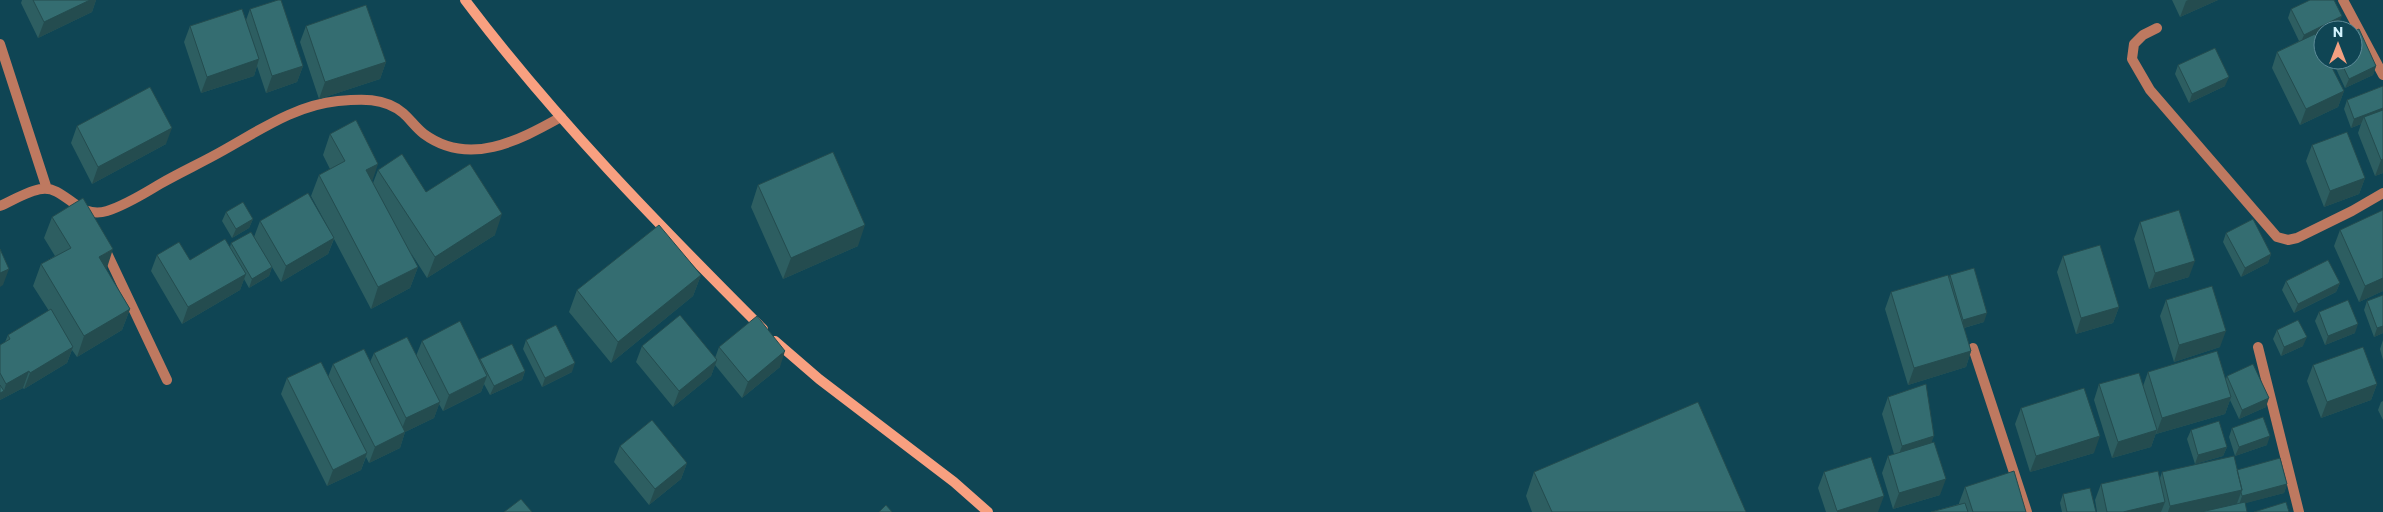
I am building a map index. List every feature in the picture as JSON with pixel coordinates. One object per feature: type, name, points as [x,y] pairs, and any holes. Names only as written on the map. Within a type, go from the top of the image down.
[{"type":"street","points":[[465,0],[509,58],[605,167],[781,347],[954,482],[988,512]]},
{"type":"street","points":[[2343,0],[2383,75]]},
{"type":"street","points":[[2157,28],[2143,35],[2134,44],[2132,59],[2137,71],[2163,107],[2277,237],[2288,240],[2297,238],[2352,211],[2383,193]]},
{"type":"street","points":[[0,44],[47,189]]},
{"type":"street","points":[[0,206],[41,188],[53,190],[90,216],[115,208],[299,110],[325,103],[356,100],[384,102],[403,113],[422,133],[434,141],[457,149],[499,147],[521,139],[561,117]]},
{"type":"street","points":[[100,238],[167,380]]},
{"type":"street","points":[[2258,347],[2299,512]]},
{"type":"street","points":[[1973,348],[2027,512]]},
{"type":"building","points":[[33,0],[90,0],[44,22]]},
{"type":"building","points":[[281,0],[303,66],[272,76],[250,9]]},
{"type":"building","points":[[2310,0],[2334,0],[2342,16],[2334,20],[2313,20],[2313,30],[2304,35],[2291,9]]},
{"type":"building","points":[[366,5],[386,62],[325,82],[306,26]]},
{"type":"building","points":[[242,9],[259,59],[207,77],[190,26]]},
{"type":"building","points":[[2313,35],[2313,70],[2333,70],[2344,91],[2306,109],[2277,52]]},
{"type":"building","points":[[2363,38],[2376,66],[2349,79],[2345,70],[2363,70]]},
{"type":"building","points":[[2215,48],[2229,77],[2192,94],[2178,65]]},
{"type":"building","points":[[2383,86],[2383,108],[2354,119],[2347,100]]},
{"type":"building","points":[[150,87],[172,128],[98,167],[77,126]]},
{"type":"building","points":[[2383,110],[2383,159],[2381,160],[2364,117]]},
{"type":"building","points":[[356,120],[378,164],[366,170],[418,267],[378,287],[319,175],[345,161],[330,134]]},
{"type":"building","points":[[2347,132],[2365,178],[2330,191],[2312,145]]},
{"type":"building","points":[[833,152],[865,225],[791,258],[758,185]]},
{"type":"building","points":[[402,154],[426,192],[470,164],[502,214],[435,257],[378,170]]},
{"type":"building","points":[[308,193],[334,238],[286,266],[260,221]]},
{"type":"building","points":[[83,198],[113,249],[99,257],[130,309],[84,336],[41,264],[71,248],[52,217]]},
{"type":"building","points":[[243,202],[253,219],[236,229],[226,212]]},
{"type":"building","points":[[2179,210],[2195,261],[2155,273],[2140,222]]},
{"type":"building","points":[[2383,210],[2383,278],[2365,286],[2340,230]]},
{"type":"building","points":[[2253,219],[2271,254],[2245,268],[2226,233]]},
{"type":"building","points":[[659,225],[701,275],[618,342],[577,290]]},
{"type":"building","points":[[251,232],[272,267],[252,279],[231,243]]},
{"type":"building","points":[[225,239],[246,274],[188,307],[157,255],[179,242],[190,260]]},
{"type":"building","points":[[2100,245],[2119,307],[2081,318],[2063,256]]},
{"type":"building","points":[[0,249],[9,269],[0,273]]},
{"type":"building","points":[[2328,260],[2340,283],[2298,304],[2286,281]]},
{"type":"building","points":[[1974,268],[1987,313],[1963,320],[1950,275]]},
{"type":"building","points":[[1948,275],[1971,351],[1914,368],[1891,292]]},
{"type":"building","points":[[2212,286],[2226,331],[2179,345],[2166,300]]},
{"type":"building","points":[[2383,295],[2383,326],[2377,328],[2367,301]]},
{"type":"building","points":[[2348,300],[2358,324],[2328,336],[2319,312]]},
{"type":"building","points":[[51,309],[73,347],[30,373],[29,371],[6,384],[0,373],[0,345],[10,339],[8,335]]},
{"type":"building","points":[[680,315],[717,360],[679,391],[642,346]]},
{"type":"building","points":[[757,316],[785,351],[748,382],[719,347]]},
{"type":"building","points":[[2298,320],[2307,337],[2284,347],[2277,330]]},
{"type":"building","points":[[460,321],[487,376],[449,395],[422,341]]},
{"type":"building","points":[[556,325],[575,363],[545,378],[526,340]]},
{"type":"building","points":[[407,337],[440,402],[406,418],[374,353]]},
{"type":"building","points":[[512,344],[525,371],[494,386],[480,359]]},
{"type":"building","points":[[2363,347],[2377,384],[2327,402],[2313,365]]},
{"type":"building","points":[[364,349],[405,432],[375,447],[333,364]]},
{"type":"building","points":[[2217,351],[2231,397],[2162,418],[2148,372]]},
{"type":"building","points":[[321,362],[367,453],[333,470],[287,378]]},
{"type":"building","points":[[2253,364],[2269,398],[2242,410],[2227,376]]},
{"type":"building","points":[[2139,373],[2157,430],[2118,442],[2099,384]]},
{"type":"building","points":[[1926,384],[1934,436],[1902,446],[1888,397]]},
{"type":"building","points":[[0,385],[4,391],[0,393]]},
{"type":"building","points":[[2084,388],[2100,436],[2036,456],[2021,408]]},
{"type":"building","points":[[1698,402],[1746,512],[1552,512],[1534,472]]},
{"type":"building","points":[[2263,417],[2270,436],[2239,447],[2232,428]]},
{"type":"building","points":[[652,420],[687,463],[655,489],[620,446]]},
{"type":"building","points":[[2219,421],[2227,447],[2198,455],[2191,430]]},
{"type":"building","points":[[1934,442],[1946,479],[1899,493],[1888,456]]},
{"type":"building","points":[[2234,456],[2242,490],[2170,506],[2162,472]]},
{"type":"building","points":[[1871,457],[1884,496],[1837,511],[1824,472]]},
{"type":"building","points":[[2280,458],[2287,484],[2242,496],[2237,470]]},
{"type":"building","points":[[2014,471],[2026,512],[1973,512],[1965,487]]},
{"type":"building","points":[[2158,471],[2165,502],[2123,512],[2107,512],[2101,484]]},
{"type":"building","points":[[2090,488],[2096,512],[2067,512],[2063,494]]},
{"type":"building","points":[[521,499],[532,512],[504,512]]},
{"type":"building","points":[[2245,502],[2247,512],[2201,512]]},
{"type":"building","points":[[2286,502],[2289,512],[2254,512]]},
{"type":"building","points":[[1965,503],[1968,512],[1931,512]]},
{"type":"building","points":[[886,505],[892,512],[879,512]]}]
